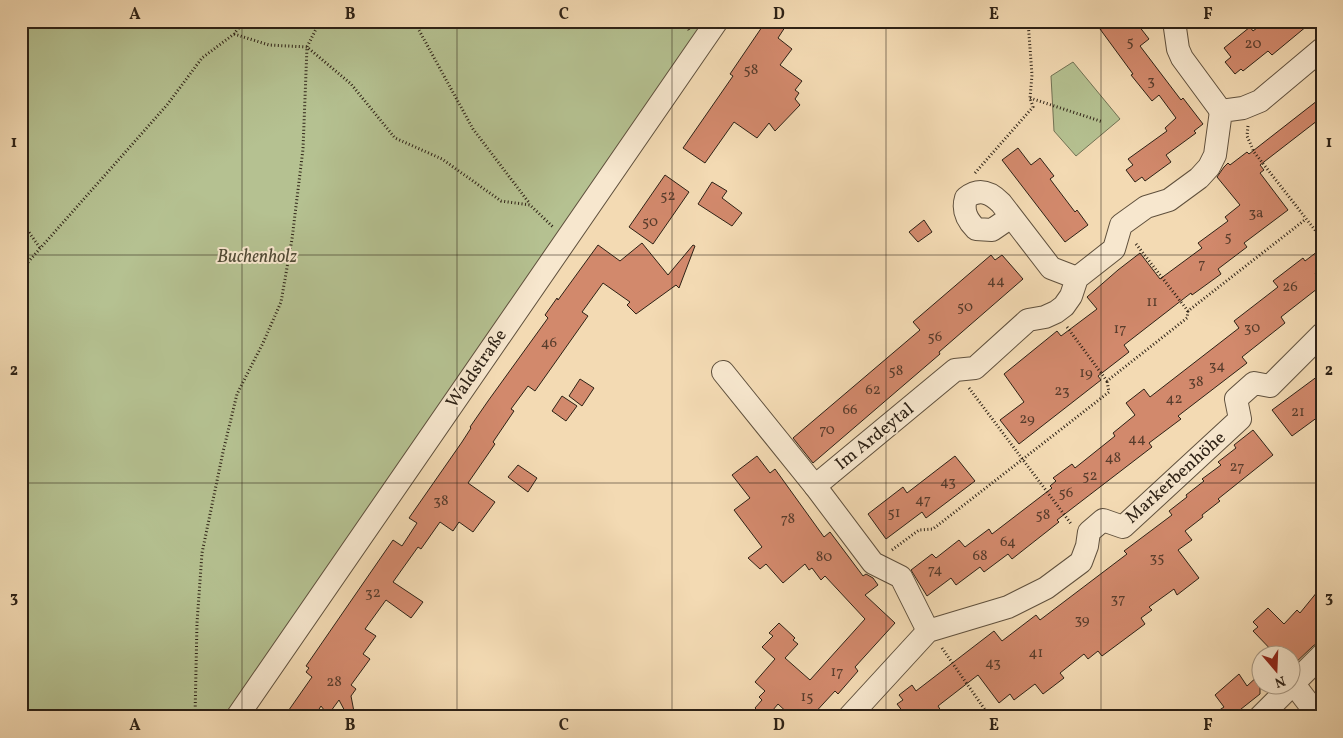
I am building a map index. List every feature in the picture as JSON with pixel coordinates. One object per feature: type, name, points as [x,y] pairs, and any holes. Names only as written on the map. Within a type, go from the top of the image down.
[{"type":"street","name":"Waldstraße","points":[[237,717],[716,21]]},
{"type":"street","points":[[1056,312],[1068,301],[1077,278],[1114,249],[1121,225],[1146,207],[1169,200],[1199,178],[1209,167],[1215,155],[1221,111],[1182,58],[1178,50],[1174,21]]},
{"type":"street","points":[[1221,111],[1251,106],[1260,101],[1322,49]]},
{"type":"street","points":[[1012,217],[992,230],[976,229],[967,218],[964,205],[966,198],[973,193],[983,191],[994,196],[1012,217],[1051,268],[1077,278]]},
{"type":"street","name":"Im Ardeytal","points":[[815,486],[956,370],[974,368],[1028,320],[1056,312]]},
{"type":"street","name":"Markerbenhöhe","points":[[928,631],[977,618],[1027,599],[1046,588],[1081,562],[1087,546],[1089,532],[1103,520],[1123,527],[1240,419],[1236,399],[1254,383],[1270,386],[1322,334]]},
{"type":"street","points":[[723,372],[815,486],[873,563],[901,577],[928,631],[850,717]]},
{"type":"street","points":[[1300,676],[1322,655]]},
{"type":"street","points":[[1300,692],[1319,717]]},
{"type":"street","points":[[1260,717],[1280,696]]},
{"type":"path","points":[[21,270],[167,104],[202,58],[234,34],[244,21]]},
{"type":"path","points":[[195,717],[197,623],[202,553],[237,394],[281,302],[292,239],[304,149],[307,47],[320,21]]},
{"type":"path","points":[[414,21],[473,128],[530,205],[566,240]]},
{"type":"path","points":[[983,191],[972,176],[1033,107],[1030,98],[1032,75],[1028,21]]},
{"type":"path","points":[[234,34],[269,45],[307,47],[351,84],[395,138],[442,159],[501,201],[530,205]]},
{"type":"path","points":[[1030,98],[1103,122]]},
{"type":"path","points":[[1251,106],[1247,136],[1254,152],[1322,239]]},
{"type":"path","points":[[1107,381],[1187,318],[1188,311],[1306,219]]},
{"type":"path","points":[[21,221],[40,248]]},
{"type":"path","points":[[1121,225],[1188,311]]},
{"type":"path","points":[[873,563],[919,530],[933,529],[1109,392],[1107,381],[1056,312]]},
{"type":"path","points":[[956,370],[1087,546]]},
{"type":"path","points":[[928,631],[990,717]]},
{"type":"green space","name":"Buchenholz","points":[[21,21],[705,21],[227,717],[21,717]]},
{"type":"green space","points":[[1073,62],[1120,119],[1076,156],[1054,131],[1051,76]]},
{"type":"building","points":[[768,21],[789,21],[778,38],[792,49],[780,65],[802,81],[795,90],[799,93],[795,99],[800,105],[775,131],[769,123],[757,138],[734,122],[705,163],[683,148],[733,76],[730,74]]},
{"type":"building","points":[[1110,21],[1135,21],[1149,39],[1140,46],[1181,100],[1183,98],[1203,124],[1194,131],[1196,133],[1166,155],[1171,162],[1145,181],[1142,177],[1135,182],[1126,170],[1133,165],[1128,159],[1167,131],[1165,128],[1176,118],[1159,95],[1152,101],[1131,75],[1133,74],[1100,29]]},
{"type":"building","points":[[1266,21],[1313,21],[1272,55],[1268,51],[1243,71],[1241,69],[1235,74],[1225,62],[1231,57],[1224,48],[1250,27],[1253,31]]},
{"type":"building","points":[[1322,97],[1322,117],[1260,165],[1264,170],[1260,173],[1288,210],[1244,243],[1247,247],[1218,269],[1221,274],[1192,295],[1191,293],[1124,345],[1129,352],[1098,376],[1101,380],[1019,444],[1000,420],[1024,402],[1004,374],[1057,331],[1061,336],[1097,309],[1087,297],[1140,253],[1160,279],[1202,248],[1198,243],[1228,221],[1225,217],[1240,205],[1217,177],[1224,167],[1228,163],[1230,165],[1247,152],[1249,154]]},
{"type":"building","points":[[1018,148],[1031,165],[1040,158],[1054,176],[1050,179],[1075,212],[1077,210],[1088,225],[1065,242],[1002,160]]},
{"type":"building","points":[[665,175],[689,192],[653,244],[629,227]]},
{"type":"building","points":[[712,182],[727,191],[722,198],[742,213],[732,226],[698,204]]},
{"type":"building","points":[[924,220],[932,232],[918,242],[909,232]]},
{"type":"building","points":[[642,243],[668,275],[693,245],[695,246],[679,288],[676,285],[636,314],[627,305],[630,302],[603,283],[582,312],[588,316],[535,391],[528,386],[511,409],[514,411],[493,442],[495,444],[468,483],[495,502],[473,532],[459,522],[453,531],[440,522],[421,549],[418,547],[393,582],[423,602],[411,618],[386,600],[365,629],[376,636],[363,654],[370,659],[351,685],[356,689],[351,696],[355,717],[348,717],[339,700],[328,715],[321,706],[314,717],[284,717],[312,677],[306,672],[309,668],[306,666],[393,540],[402,546],[417,523],[409,518],[488,401],[548,318],[545,315],[557,298],[558,300],[598,245],[620,261]]},
{"type":"building","points":[[1322,248],[1322,268],[1315,273],[1322,282],[1322,285],[1281,317],[1285,323],[1242,357],[1247,363],[1178,416],[1181,419],[1149,443],[1152,447],[1057,520],[1059,522],[1012,559],[1008,554],[984,572],[980,567],[956,585],[951,578],[927,596],[911,570],[932,554],[936,558],[959,540],[965,547],[989,529],[992,534],[1052,488],[1050,486],[1056,481],[1053,478],[1072,464],[1075,468],[1115,436],[1113,433],[1135,415],[1126,403],[1144,389],[1150,397],[1239,328],[1234,321],[1278,287],[1273,281],[1303,258],[1305,261]]},
{"type":"building","points":[[991,255],[995,260],[1002,255],[1023,279],[939,352],[940,354],[813,463],[793,438],[920,330],[913,322]]},
{"type":"building","points":[[1322,373],[1322,414],[1292,436],[1272,410]]},
{"type":"building","points":[[580,379],[594,388],[582,406],[569,396]]},
{"type":"building","points":[[562,396],[577,406],[566,421],[552,411]]},
{"type":"building","points":[[1253,430],[1273,455],[1218,499],[1220,501],[1185,531],[1192,540],[1178,550],[1199,578],[1177,595],[1174,589],[1149,607],[1152,610],[1141,618],[1145,624],[1102,656],[1098,651],[1088,659],[1084,654],[1060,673],[1064,678],[1043,694],[1035,684],[1014,700],[1010,694],[999,703],[978,675],[938,706],[941,711],[934,717],[907,717],[897,704],[903,700],[899,695],[912,685],[916,691],[994,631],[1002,641],[1036,615],[1040,620],[1127,554],[1124,551],[1172,515],[1169,511],[1204,481],[1202,479],[1221,465],[1218,462],[1236,448],[1234,445]]},
{"type":"building","points":[[757,456],[770,473],[775,469],[824,537],[830,532],[863,576],[866,574],[873,578],[878,585],[865,595],[895,623],[855,667],[858,671],[838,694],[835,691],[811,717],[792,717],[778,704],[767,717],[764,717],[755,708],[762,700],[759,697],[765,691],[755,682],[775,659],[762,647],[773,636],[769,633],[779,623],[795,638],[793,640],[798,644],[785,658],[810,680],[865,619],[825,576],[821,580],[812,568],[809,570],[805,564],[783,583],[766,564],[760,569],[748,558],[762,547],[734,510],[750,498],[732,475]]},
{"type":"building","points":[[955,456],[975,481],[926,518],[922,512],[886,539],[868,514],[903,487],[907,493]]},
{"type":"building","points":[[518,465],[537,478],[528,492],[508,477]]},
{"type":"building","points":[[1322,586],[1322,640],[1300,658],[1300,646],[1267,646],[1253,631],[1258,627],[1253,622],[1268,608],[1284,624],[1297,610],[1300,613]]},
{"type":"building","points":[[1239,674],[1247,686],[1250,683],[1250,696],[1257,696],[1231,717],[1230,715],[1222,717],[1218,711],[1224,707],[1215,695]]}]
